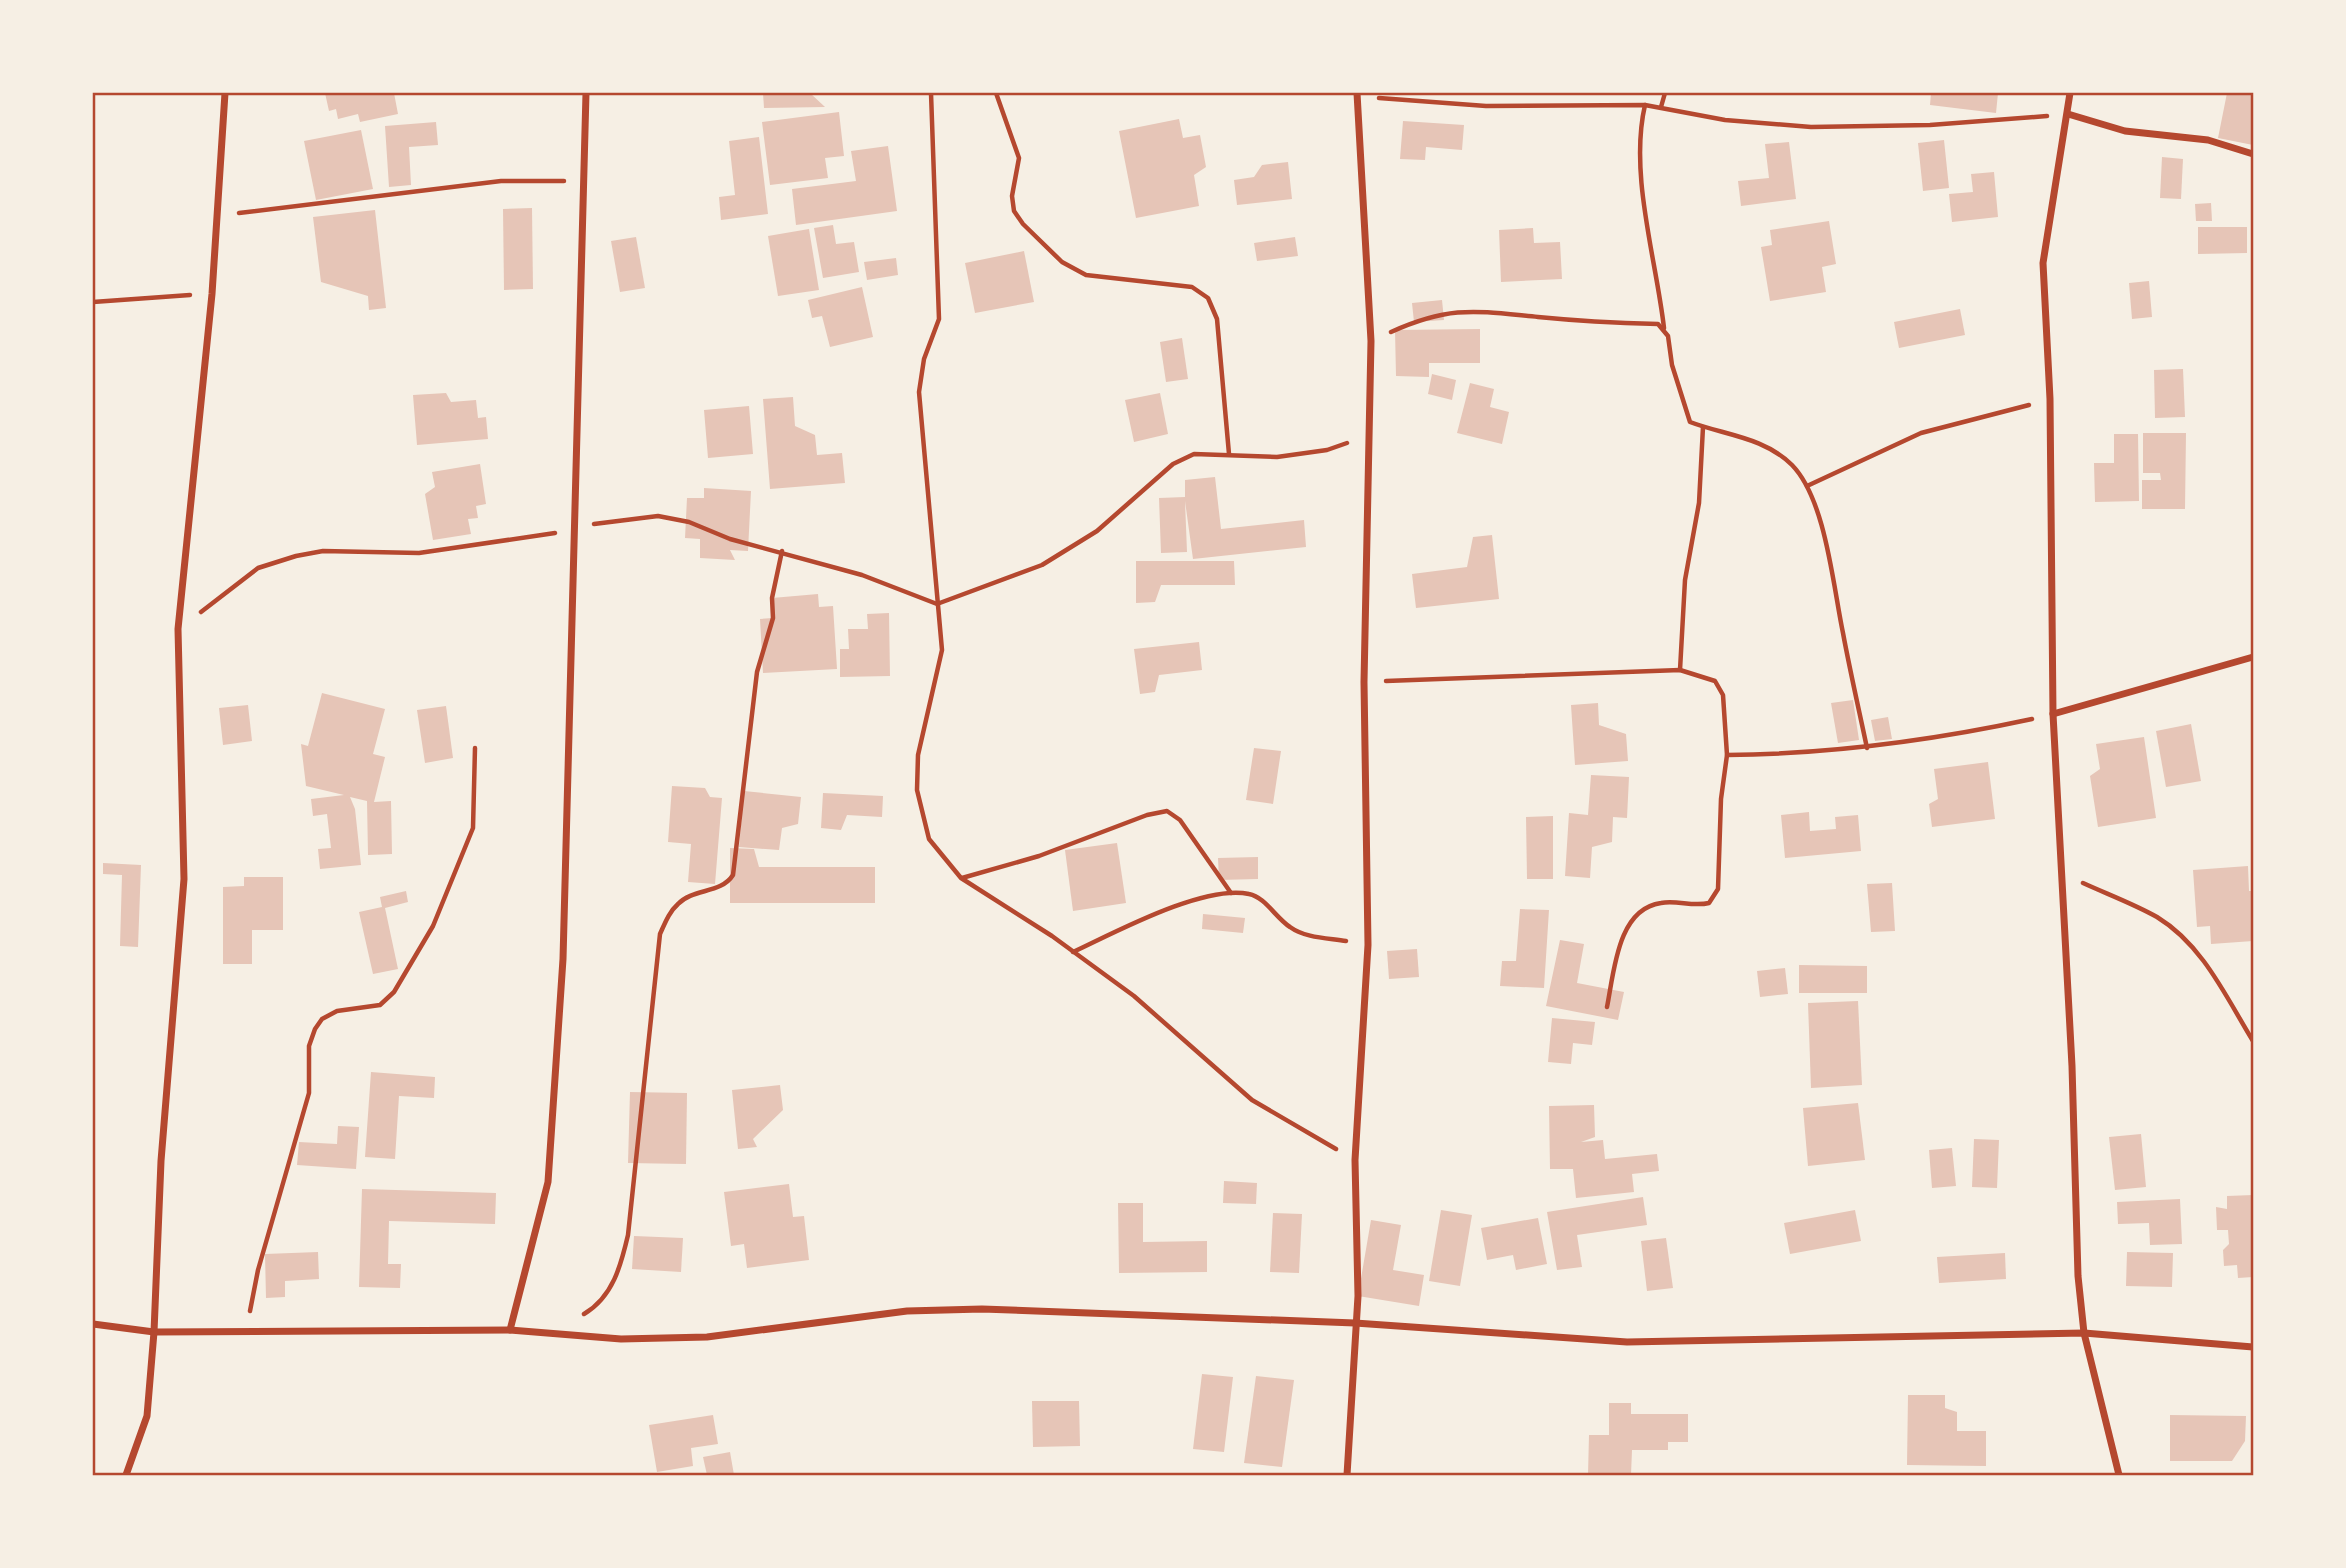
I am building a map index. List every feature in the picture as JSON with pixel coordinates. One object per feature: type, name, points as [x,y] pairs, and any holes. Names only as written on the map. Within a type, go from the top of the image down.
[{"type":"street","points":[[126,1475],[147,1416],[161,1161],[184,879],[178,629],[212,294],[225,93]]},
{"type":"street","points":[[510,1330],[548,1182],[563,959],[586,93]]},
{"type":"street","points":[[2070,93],[2043,263],[2050,399],[2053,714],[2063,875],[2078,1276],[2084,1333],[2119,1475]]},
{"type":"street","points":[[1346,1475],[1351,1445],[1358,1296],[1354,1160],[1368,944],[1364,682],[1371,341],[1357,95]]},
{"type":"street","points":[[2068,114],[2126,131],[2208,140],[2253,154]]},
{"type":"street","points":[[2053,714],[2253,657]]},
{"type":"street","points":[[93,1324],[153,1332],[510,1330],[545,1335],[621,1339],[707,1337],[907,1311],[982,1309],[1355,1323],[1627,1342],[2084,1333],[2253,1347]]},
{"type":"path","points":[[930,93],[939,319],[925,359],[919,392],[928,467],[942,650],[918,755],[917,790],[929,839],[961,878],[1134,996],[1252,1100],[1354,1160]]},
{"type":"path","points":[[996,93],[1018,158],[1012,196],[1014,211],[1032,233],[1062,262],[1086,275],[1192,287],[1208,298],[1217,319],[1229,454]]},
{"type":"path","points":[[1661,107],[1665,93]]},
{"type":"path","points":[[1357,95],[1486,106],[1645,105],[1724,120],[1811,127],[1930,125],[2068,114]]},
{"type":"path","points":[[1645,105],[1640,128],[1643,188],[1664,328],[1683,407],[1690,422],[1722,430],[1769,448],[1792,466],[1807,486],[1827,544],[1867,748]]},
{"type":"path","points":[[217,215],[500,181],[583,181]]},
{"type":"path","points":[[93,302],[212,294]]},
{"type":"path","points":[[1371,341],[1422,319],[1454,312],[1487,310],[1537,317],[1658,324],[1664,328]]},
{"type":"path","points":[[1807,486],[1921,433],[2050,399]]},
{"type":"path","points":[[1680,670],[1685,580],[1699,503],[1703,427]]},
{"type":"path","points":[[178,629],[258,568],[296,556],[323,551],[419,553],[471,548],[550,535],[573,527],[658,516],[690,522],[730,539],[782,551],[862,575],[937,604],[1042,565],[1097,531],[1173,464],[1194,454],[1277,457],[1327,450],[1369,435]]},
{"type":"path","points":[[545,1335],[589,1312],[607,1295],[621,1261],[628,1234],[660,934],[678,902],[692,894],[721,886],[733,875],[757,672],[773,618],[772,597],[782,551]]},
{"type":"path","points":[[1364,682],[1680,670],[1716,681],[1723,695],[1727,755],[1721,799],[1716,896],[1699,905],[1660,903],[1644,909],[1628,926],[1618,951],[1607,1007]]},
{"type":"path","points":[[1727,755],[1807,754],[1867,748],[1946,737],[2053,714]]},
{"type":"path","points":[[245,1333],[258,1270],[309,1093],[309,1046],[315,1029],[322,1019],[337,1011],[380,1005],[394,992],[433,926],[473,828],[475,748]]},
{"type":"path","points":[[961,878],[1039,856],[1147,815],[1167,811],[1180,820],[1231,893]]},
{"type":"path","points":[[2063,875],[2158,918],[2184,938],[2208,966],[2253,1041]]},
{"type":"path","points":[[1073,952],[1208,895],[1231,893],[1250,894],[1290,928],[1310,935],[1368,944]]},
{"type":"building","points":[[325,93],[394,93],[398,114],[360,122],[358,114],[338,119],[336,109],[329,111]]},
{"type":"building","points":[[763,93],[810,93],[825,107],[764,108]]},
{"type":"building","points":[[1931,93],[1998,93],[1996,113],[1930,105]]},
{"type":"building","points":[[2227,93],[2253,93],[2253,145],[2218,138]]},
{"type":"building","points":[[839,112],[844,156],[825,158],[828,178],[770,185],[762,122]]},
{"type":"building","points":[[1179,119],[1183,138],[1200,135],[1206,167],[1194,175],[1199,206],[1136,218],[1119,131]]},
{"type":"building","points":[[1403,121],[1464,125],[1462,150],[1426,147],[1425,160],[1400,159]]},
{"type":"building","points":[[436,122],[438,145],[409,147],[411,185],[389,187],[385,126]]},
{"type":"building","points":[[361,130],[373,189],[316,200],[304,141]]},
{"type":"building","points":[[759,137],[768,214],[721,220],[719,197],[735,195],[729,141]]},
{"type":"building","points":[[1944,140],[1949,188],[1923,191],[1918,143]]},
{"type":"building","points":[[1789,142],[1796,199],[1741,206],[1738,181],[1769,178],[1765,144]]},
{"type":"building","points":[[888,146],[897,211],[796,225],[792,189],[856,181],[851,151]]},
{"type":"building","points":[[2162,157],[2183,159],[2181,199],[2160,198]]},
{"type":"building","points":[[1288,162],[1292,199],[1237,205],[1234,180],[1254,177],[1262,165]]},
{"type":"building","points":[[1994,172],[1998,217],[1952,222],[1949,194],[1973,192],[1971,174]]},
{"type":"building","points":[[2211,203],[2212,221],[2196,221],[2195,204]]},
{"type":"building","points":[[532,208],[533,289],[504,290],[503,209]]},
{"type":"building","points":[[375,210],[386,308],[369,310],[368,296],[321,282],[313,217]]},
{"type":"building","points":[[1829,221],[1836,264],[1822,267],[1826,292],[1770,301],[1761,247],[1772,245],[1770,230]]},
{"type":"building","points":[[833,225],[836,244],[854,242],[859,272],[823,278],[814,228]]},
{"type":"building","points":[[2198,227],[2247,227],[2247,253],[2198,254]]},
{"type":"building","points":[[1533,228],[1534,243],[1560,242],[1562,279],[1501,282],[1499,230]]},
{"type":"building","points":[[809,229],[819,290],[778,296],[768,236]]},
{"type":"building","points":[[636,237],[645,288],[620,292],[611,241]]},
{"type":"building","points":[[1295,237],[1298,256],[1257,261],[1254,243]]},
{"type":"building","points":[[1024,251],[1034,302],[975,313],[965,263]]},
{"type":"building","points":[[896,258],[898,275],[867,280],[864,262]]},
{"type":"building","points":[[2149,281],[2152,317],[2132,319],[2129,283]]},
{"type":"building","points":[[862,287],[873,337],[830,347],[822,316],[812,318],[808,300]]},
{"type":"building","points":[[1442,300],[1444,320],[1414,322],[1412,303]]},
{"type":"building","points":[[1960,309],[1965,335],[1899,348],[1894,322]]},
{"type":"building","points":[[1480,329],[1480,363],[1429,363],[1429,377],[1396,376],[1395,330]]},
{"type":"building","points":[[1182,338],[1188,379],[1166,382],[1160,342]]},
{"type":"building","points":[[2183,369],[2185,417],[2155,418],[2154,370]]},
{"type":"building","points":[[1432,374],[1456,380],[1452,400],[1428,394]]},
{"type":"building","points":[[1470,383],[1494,389],[1490,407],[1509,412],[1502,444],[1457,433]]},
{"type":"building","points":[[446,393],[451,402],[476,400],[478,418],[486,417],[488,439],[417,445],[413,395]]},
{"type":"building","points":[[1160,393],[1168,434],[1134,442],[1125,400]]},
{"type":"building","points":[[793,397],[795,426],[815,435],[817,455],[842,453],[845,483],[770,489],[763,399]]},
{"type":"building","points":[[749,406],[753,454],[708,458],[704,410]]},
{"type":"building","points":[[2143,433],[2186,433],[2185,509],[2142,509],[2142,480],[2161,480],[2160,473],[2143,473]]},
{"type":"building","points":[[2114,434],[2138,434],[2139,501],[2095,502],[2094,463],[2114,463]]},
{"type":"building","points":[[480,464],[486,504],[476,506],[478,518],[468,519],[471,534],[433,540],[425,494],[435,487],[432,472]]},
{"type":"building","points":[[1215,477],[1221,529],[1304,520],[1306,547],[1193,559],[1185,501],[1187,552],[1161,553],[1159,498],[1185,497],[1185,480]]},
{"type":"building","points":[[704,488],[751,491],[748,551],[730,550],[735,560],[700,558],[700,539],[685,538],[687,498],[704,498]]},
{"type":"building","points":[[1492,535],[1499,599],[1416,608],[1412,574],[1467,567],[1473,537]]},
{"type":"building","points":[[1136,561],[1234,561],[1235,585],[1161,585],[1155,602],[1136,603]]},
{"type":"building","points":[[818,594],[819,607],[833,606],[837,669],[763,673],[760,619],[773,618],[772,598]]},
{"type":"building","points":[[889,613],[890,676],[840,677],[840,649],[849,649],[848,629],[868,629],[867,614]]},
{"type":"building","points":[[1199,642],[1202,670],[1159,675],[1155,692],[1140,694],[1134,649]]},
{"type":"building","points":[[322,693],[385,709],[373,754],[385,757],[374,802],[391,801],[392,854],[368,855],[367,801],[350,797],[355,809],[361,865],[320,869],[318,849],[331,848],[327,814],[313,816],[311,799],[344,795],[306,786],[301,744],[308,746]]},
{"type":"building","points":[[1853,700],[1859,740],[1838,743],[1831,703]]},
{"type":"building","points":[[1598,703],[1599,725],[1626,734],[1628,761],[1575,765],[1571,705]]},
{"type":"building","points":[[248,705],[252,741],[223,745],[219,708]]},
{"type":"building","points":[[446,706],[453,758],[425,763],[417,710]]},
{"type":"building","points":[[1888,717],[1892,739],[1875,741],[1871,720]]},
{"type":"building","points":[[2191,724],[2201,781],[2166,787],[2156,731]]},
{"type":"building","points":[[2144,737],[2156,818],[2098,827],[2090,776],[2100,769],[2096,744]]},
{"type":"building","points":[[1254,748],[1281,751],[1273,804],[1246,800]]},
{"type":"building","points":[[1988,762],[1995,819],[1932,827],[1929,804],[1938,799],[1934,769]]},
{"type":"building","points":[[1591,775],[1629,777],[1627,818],[1613,817],[1612,842],[1592,847],[1590,878],[1565,876],[1569,813],[1588,815]]},
{"type":"building","points":[[672,786],[705,788],[710,797],[722,798],[715,884],[688,882],[691,844],[668,842]]},
{"type":"building","points":[[744,791],[801,797],[798,824],[782,828],[779,850],[739,847]]},
{"type":"building","points":[[823,793],[883,796],[882,817],[847,815],[841,830],[821,828]]},
{"type":"building","points":[[1809,812],[1810,831],[1836,829],[1835,817],[1858,815],[1861,851],[1785,858],[1781,815]]},
{"type":"building","points":[[1553,816],[1553,879],[1527,879],[1526,817]]},
{"type":"building","points":[[1117,843],[1126,903],[1073,911],[1065,850]]},
{"type":"building","points":[[730,848],[754,849],[759,867],[875,867],[875,903],[730,903]]},
{"type":"building","points":[[1258,857],[1258,879],[1219,880],[1218,858]]},
{"type":"building","points":[[103,863],[141,865],[138,947],[120,946],[122,875],[103,874]]},
{"type":"building","points":[[2248,866],[2249,891],[2253,891],[2253,941],[2211,944],[2210,926],[2197,927],[2193,870]]},
{"type":"building","points":[[244,877],[283,877],[283,930],[252,930],[252,964],[223,964],[223,887],[244,886]]},
{"type":"building","points":[[1892,883],[1895,931],[1871,932],[1867,884]]},
{"type":"building","points":[[406,891],[408,902],[385,908],[398,969],[373,974],[359,912],[382,907],[380,897]]},
{"type":"building","points":[[1520,909],[1549,910],[1544,988],[1500,986],[1502,961],[1516,961]]},
{"type":"building","points":[[1203,914],[1245,918],[1243,933],[1202,929]]},
{"type":"building","points":[[1560,940],[1584,944],[1577,983],[1624,992],[1618,1020],[1546,1006]]},
{"type":"building","points":[[1417,949],[1419,977],[1389,979],[1387,951]]},
{"type":"building","points":[[1799,965],[1867,966],[1867,993],[1799,993]]},
{"type":"building","points":[[1785,968],[1788,994],[1760,997],[1757,971]]},
{"type":"building","points":[[1858,1001],[1862,1085],[1811,1088],[1808,1003]]},
{"type":"building","points":[[1552,1018],[1595,1022],[1592,1045],[1573,1043],[1571,1064],[1548,1062]]},
{"type":"building","points":[[371,1072],[435,1077],[434,1098],[399,1096],[395,1159],[365,1157]]},
{"type":"building","points":[[780,1085],[783,1110],[753,1139],[757,1147],[738,1149],[732,1090]]},
{"type":"building","points":[[630,1092],[687,1093],[686,1164],[628,1163]]},
{"type":"building","points":[[1858,1103],[1865,1160],[1808,1166],[1803,1108]]},
{"type":"building","points":[[1594,1105],[1595,1137],[1581,1142],[1603,1140],[1605,1159],[1657,1154],[1659,1171],[1632,1174],[1634,1192],[1576,1198],[1573,1169],[1550,1169],[1549,1106]]},
{"type":"building","points":[[338,1126],[359,1127],[356,1169],[297,1165],[299,1142],[337,1144]]},
{"type":"building","points":[[2141,1134],[2146,1187],[2115,1190],[2109,1137]]},
{"type":"building","points":[[1974,1139],[1999,1140],[1997,1188],[1972,1187]]},
{"type":"building","points":[[1952,1148],[1956,1186],[1932,1188],[1929,1150]]},
{"type":"building","points":[[1224,1181],[1257,1183],[1256,1204],[1223,1203]]},
{"type":"building","points":[[789,1184],[793,1217],[804,1216],[809,1260],[747,1268],[744,1244],[731,1246],[724,1192]]},
{"type":"building","points":[[362,1189],[496,1193],[495,1224],[389,1221],[388,1264],[401,1264],[400,1288],[359,1287]]},
{"type":"building","points":[[2253,1195],[2253,1277],[2238,1278],[2237,1265],[2224,1266],[2223,1250],[2229,1244],[2228,1230],[2217,1230],[2216,1207],[2227,1209],[2227,1196]]},
{"type":"building","points":[[1643,1197],[1647,1225],[1577,1235],[1582,1267],[1557,1270],[1547,1212]]},
{"type":"building","points":[[2180,1199],[2182,1244],[2150,1245],[2149,1223],[2118,1224],[2117,1202]]},
{"type":"building","points":[[1118,1203],[1143,1203],[1143,1242],[1207,1241],[1207,1272],[1119,1273]]},
{"type":"building","points":[[1441,1210],[1472,1215],[1460,1286],[1429,1281]]},
{"type":"building","points":[[1855,1210],[1861,1241],[1790,1254],[1784,1223]]},
{"type":"building","points":[[1273,1213],[1302,1214],[1299,1273],[1270,1272]]},
{"type":"building","points":[[1538,1218],[1547,1264],[1516,1270],[1513,1255],[1487,1260],[1481,1228]]},
{"type":"building","points":[[1371,1220],[1401,1225],[1393,1270],[1424,1275],[1419,1306],[1358,1296]]},
{"type":"building","points":[[634,1236],[683,1238],[681,1272],[632,1269]]},
{"type":"building","points":[[1666,1238],[1673,1288],[1647,1291],[1641,1241]]},
{"type":"building","points":[[318,1252],[319,1279],[285,1281],[285,1297],[266,1298],[265,1254]]},
{"type":"building","points":[[2127,1252],[2173,1253],[2172,1287],[2126,1286]]},
{"type":"building","points":[[2005,1253],[2006,1279],[1939,1283],[1937,1257]]},
{"type":"building","points":[[1202,1374],[1233,1377],[1224,1452],[1193,1449]]},
{"type":"building","points":[[1256,1376],[1294,1380],[1282,1467],[1244,1463]]},
{"type":"building","points":[[1908,1395],[1945,1395],[1945,1408],[1957,1412],[1957,1431],[1986,1431],[1986,1466],[1907,1465]]},
{"type":"building","points":[[1032,1401],[1079,1401],[1080,1446],[1033,1447]]},
{"type":"building","points":[[1609,1403],[1631,1403],[1631,1414],[1688,1414],[1688,1442],[1668,1442],[1668,1450],[1632,1450],[1631,1475],[1588,1475],[1589,1435],[1609,1435]]},
{"type":"building","points":[[713,1415],[718,1444],[691,1448],[693,1466],[657,1472],[649,1425]]},
{"type":"building","points":[[2170,1415],[2246,1416],[2245,1441],[2232,1461],[2170,1461]]},
{"type":"building","points":[[730,1452],[734,1475],[707,1475],[703,1457]]}]
